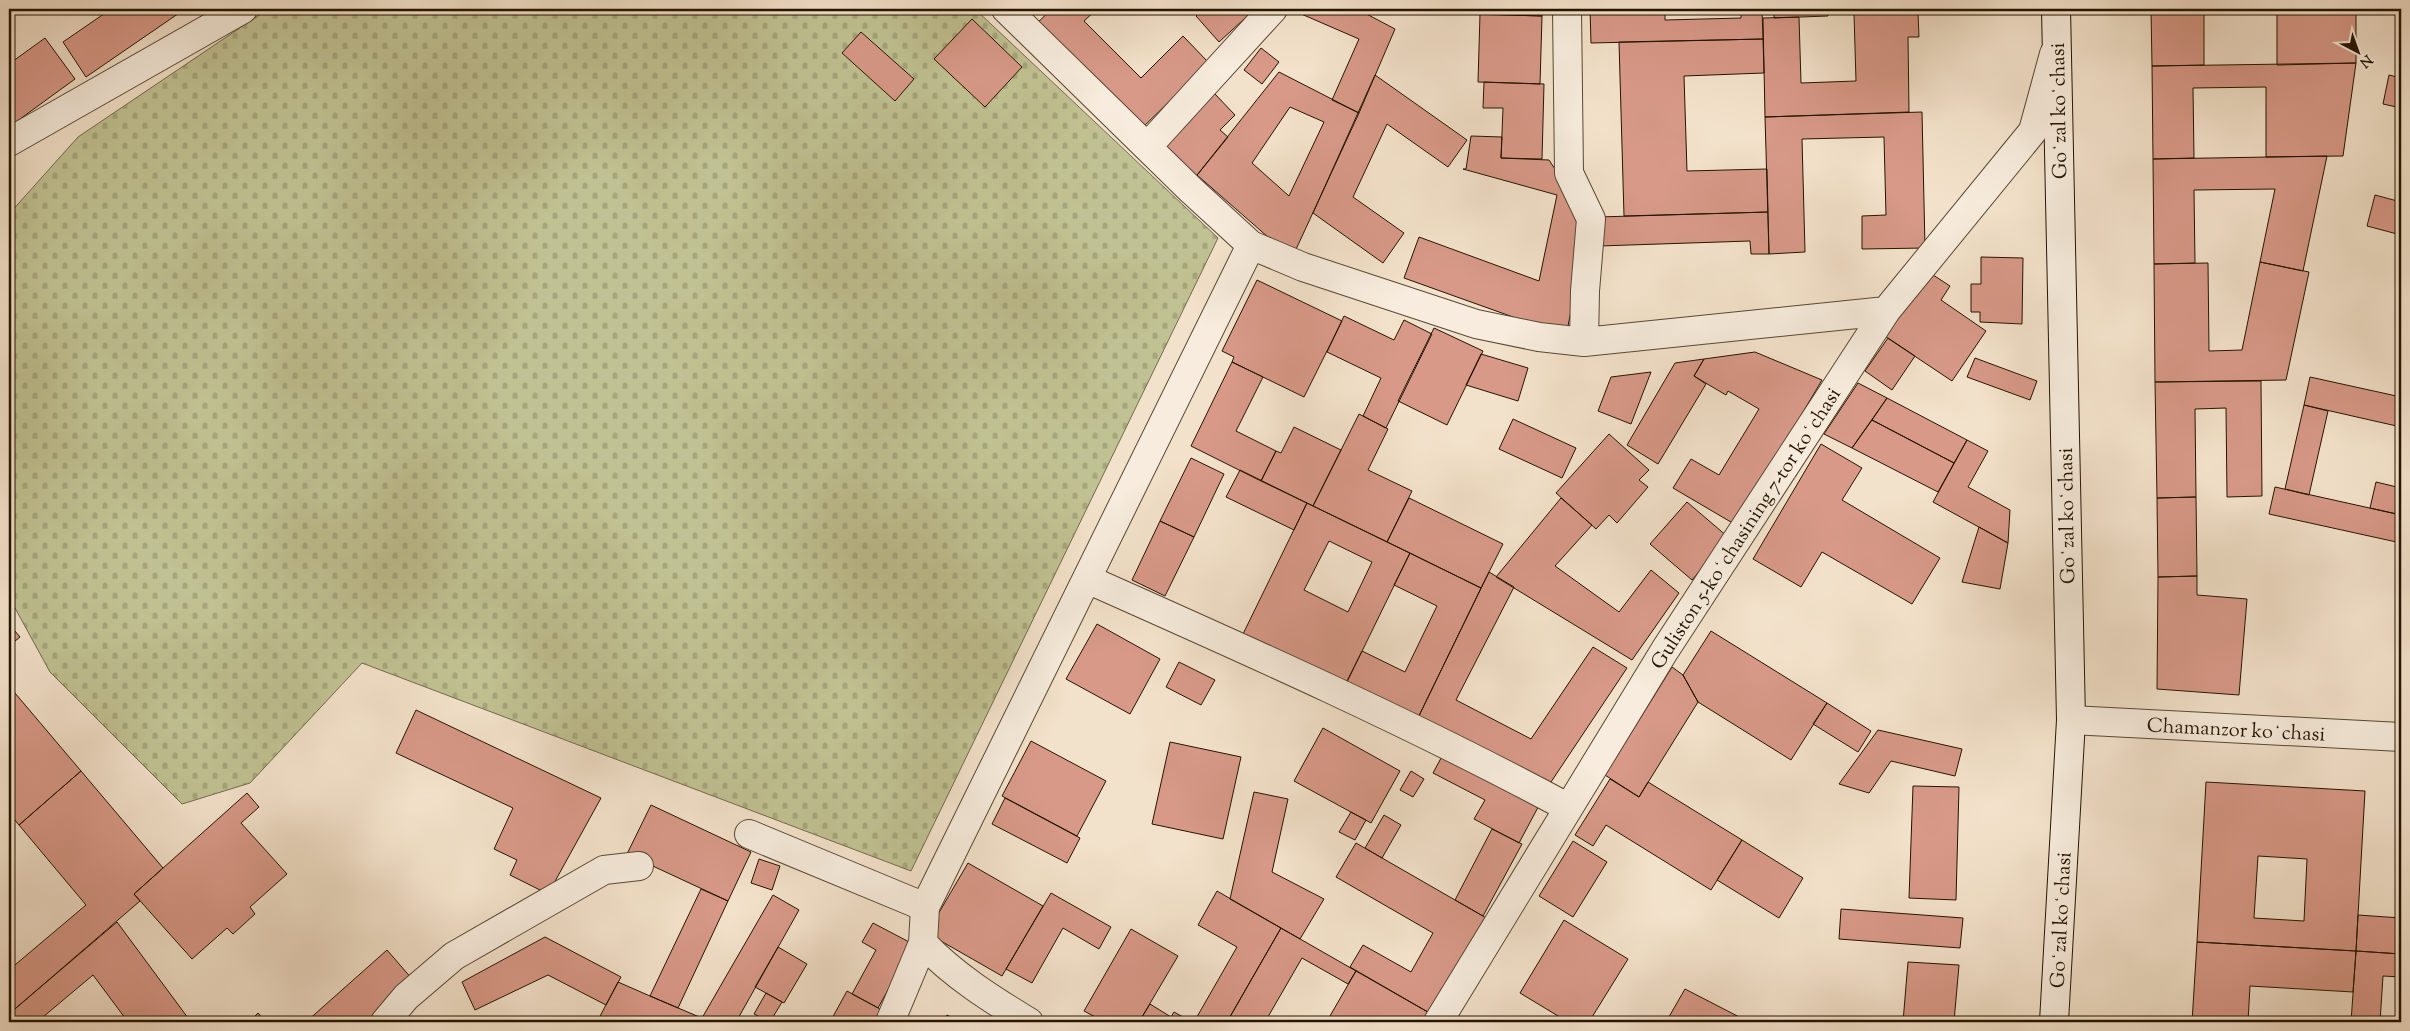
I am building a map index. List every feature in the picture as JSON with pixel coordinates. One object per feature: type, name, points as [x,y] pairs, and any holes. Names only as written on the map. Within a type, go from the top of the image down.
[{"type":"street","points":[[9,142],[243,9]]},
{"type":"street","points":[[1006,9],[1251,246],[1303,267],[1476,324],[1584,342],[1886,311]]},
{"type":"street","points":[[1148,146],[1273,9]]},
{"type":"street","points":[[1567,9],[1569,173],[1591,219],[1585,291],[1584,342]]},
{"type":"street","name":"Goʻzal koʻchasi","points":[[2054,1022],[2071,720],[2056,9]]},
{"type":"street","name":"Guliston 5-koʻchasining 7-tor koʻchasi","points":[[1438,1022],[1665,650],[1886,311],[2033,131],[2057,43]]},
{"type":"street","points":[[890,1022],[923,943],[925,907],[1251,246]]},
{"type":"street","points":[[1087,579],[1319,682],[1468,755],[1567,808]]},
{"type":"street","name":"Chamanzor koʻchasi","points":[[2071,720],[2401,737]]},
{"type":"street","points":[[749,834],[925,907]]},
{"type":"street","points":[[385,1022],[406,997],[454,956],[604,870],[639,866]]},
{"type":"street","points":[[923,943],[939,960],[994,1001],[1029,1022]]},
{"type":"green space","points":[[268,9],[975,9],[1218,238],[911,871],[362,663],[250,783],[182,804],[50,672],[9,597],[9,214],[78,137]]},
{"type":"building","points":[[111,9],[185,9],[86,77],[63,42]]},
{"type":"building","points":[[1052,9],[1097,9],[1084,21],[1141,78],[1183,36],[1209,63],[1140,130],[1036,24]]},
{"type":"building","points":[[1204,9],[1255,9],[1219,42],[1196,16]]},
{"type":"building","points":[[1301,9],[1357,9],[1395,29],[1359,113],[1332,100],[1359,39],[1299,13]]},
{"type":"building","points":[[1469,9],[1543,9],[1542,16],[1469,14]]},
{"type":"building","points":[[1590,9],[1665,9],[1665,20],[1741,18],[1741,9],[1762,9],[1763,39],[1591,43]]},
{"type":"building","points":[[1774,9],[1828,9],[1828,16],[1774,18]]},
{"type":"building","points":[[2151,9],[2204,9],[2204,65],[2152,66]]},
{"type":"building","points":[[2277,9],[2356,9],[2356,63],[2277,65]]},
{"type":"building","points":[[1918,13],[1919,37],[1908,37],[1909,112],[1765,117],[1763,18],[1799,17],[1801,83],[1856,81],[1854,14]]},
{"type":"building","points":[[1480,14],[1542,16],[1540,84],[1478,82]]},
{"type":"building","points":[[972,19],[1022,67],[985,107],[934,59]]},
{"type":"building","points":[[861,32],[914,79],[895,101],[842,53]]},
{"type":"building","points":[[45,38],[75,79],[9,127],[9,64]]},
{"type":"building","points":[[1763,39],[1764,73],[1684,76],[1687,171],[1767,169],[1768,212],[1624,216],[1619,42]]},
{"type":"building","points":[[1261,48],[1279,62],[1262,84],[1244,70]]},
{"type":"building","points":[[2356,63],[2343,156],[2266,157],[2266,87],[2193,88],[2194,158],[2153,159],[2152,66]]},
{"type":"building","points":[[1279,72],[1359,113],[1292,258],[1197,175]],"holes":[[[1290,107],[1324,122],[1289,196],[1252,163]]]},
{"type":"building","points":[[1375,75],[1467,140],[1448,167],[1387,124],[1353,197],[1404,233],[1383,263],[1313,213]]},
{"type":"building","points":[[2389,75],[2401,78],[2401,108],[2383,104]]},
{"type":"building","points":[[1484,82],[1544,84],[1542,159],[1501,158],[1503,108],[1483,108]]},
{"type":"building","points":[[1214,93],[1235,115],[1220,130],[1228,137],[1194,179],[1162,146]]},
{"type":"building","points":[[1922,112],[1925,248],[1862,249],[1862,216],[1886,215],[1884,137],[1802,139],[1805,252],[1769,254],[1765,117]]},
{"type":"building","points":[[1471,136],[1502,137],[1501,158],[1549,160],[1589,221],[1566,336],[1404,278],[1419,237],[1539,281],[1557,195],[1463,169],[1466,169]]},
{"type":"building","points":[[2327,156],[2303,271],[2260,262],[2275,189],[2194,190],[2195,263],[2154,264],[2153,159]]},
{"type":"building","points":[[2375,195],[2401,202],[2401,235],[2367,226]]},
{"type":"building","points":[[1768,212],[1769,254],[1751,254],[1750,241],[1599,246],[1598,217]]},
{"type":"building","points":[[1981,257],[2023,258],[2022,324],[1980,322],[1980,312],[1971,312],[1971,284],[1981,284]]},
{"type":"building","points":[[2260,262],[2309,272],[2286,380],[2155,382],[2154,264],[2208,263],[2209,351],[2242,350]]},
{"type":"building","points":[[1927,271],[1950,286],[1941,300],[1986,331],[1952,381],[1883,335]]},
{"type":"building","points":[[1257,280],[1342,321],[1304,397],[1232,362],[1234,357],[1222,351]]},
{"type":"building","points":[[1344,316],[1394,340],[1404,320],[1432,334],[1386,428],[1363,416],[1381,378],[1327,352]]},
{"type":"building","points":[[1434,328],[1483,351],[1447,425],[1398,401]]},
{"type":"building","points":[[1888,338],[1915,356],[1892,390],[1865,371]]},
{"type":"building","points":[[1755,352],[1822,380],[1736,525],[1673,488],[1691,459],[1719,475],[1759,409],[1728,391],[1726,395],[1694,376],[1704,359]]},
{"type":"building","points":[[1481,354],[1528,368],[1518,401],[1466,385]]},
{"type":"building","points":[[1975,358],[2037,381],[2030,400],[1967,377]]},
{"type":"building","points":[[1704,359],[1694,376],[1706,384],[1658,464],[1627,445],[1675,363]]},
{"type":"building","points":[[1232,362],[1263,377],[1236,431],[1276,451],[1261,481],[1191,446]]},
{"type":"building","points":[[1651,372],[1631,424],[1598,411],[1611,377]]},
{"type":"building","points":[[2310,377],[2401,397],[2401,427],[2304,405]]},
{"type":"building","points":[[2261,381],[2262,496],[2227,497],[2226,408],[2195,409],[2196,497],[2157,498],[2155,382]]},
{"type":"building","points":[[1858,383],[1887,398],[1852,448],[1824,434]]},
{"type":"building","points":[[1887,398],[1967,440],[1954,463],[1872,420]]},
{"type":"building","points":[[2304,405],[2328,411],[2309,495],[2285,489]]},
{"type":"building","points":[[1359,414],[1388,429],[1368,470],[1412,491],[1387,542],[1313,506]]},
{"type":"building","points":[[1513,419],[1576,448],[1562,478],[1499,449]]},
{"type":"building","points":[[1872,420],[1954,463],[1938,492],[1852,448]]},
{"type":"building","points":[[1294,427],[1341,450],[1313,506],[1261,481],[1276,451],[1281,453]]},
{"type":"building","points":[[1609,434],[1649,470],[1639,480],[1648,487],[1617,523],[1609,515],[1596,529],[1556,493]]},
{"type":"building","points":[[1967,440],[1988,451],[1968,487],[2010,510],[2008,543],[1933,502]]},
{"type":"building","points":[[1821,444],[1862,468],[1842,500],[1940,558],[1912,604],[1822,552],[1801,587],[1753,559]]},
{"type":"building","points":[[1191,458],[1224,474],[1194,537],[1160,521]]},
{"type":"building","points":[[1240,470],[1307,503],[1294,530],[1226,497]]},
{"type":"building","points":[[2376,482],[2401,488],[2401,515],[2370,508]]},
{"type":"building","points":[[2275,487],[2401,515],[2401,543],[2269,514]]},
{"type":"building","points":[[2196,497],[2197,576],[2158,577],[2157,498]]},
{"type":"building","points":[[1409,498],[1503,544],[1481,588],[1387,542]]},
{"type":"building","points":[[1561,498],[1592,525],[1555,566],[1619,612],[1651,570],[1679,593],[1632,660],[1496,577]]},
{"type":"building","points":[[1687,502],[1728,537],[1692,580],[1650,544]]},
{"type":"building","points":[[1307,503],[1410,553],[1346,684],[1243,634]],"holes":[[[1329,541],[1372,562],[1348,612],[1304,590]]]},
{"type":"building","points":[[1160,521],[1194,537],[1165,596],[1132,580]]},
{"type":"building","points":[[1979,527],[2008,543],[2000,589],[1962,582]]},
{"type":"building","points":[[1410,553],[1481,588],[1414,726],[1342,691],[1362,651],[1405,672],[1437,606],[1394,585]]},
{"type":"building","points":[[1489,572],[1514,587],[1456,700],[1531,739],[1593,647],[1627,668],[1545,791],[1414,726]]},
{"type":"building","points":[[2197,576],[2197,595],[2247,599],[2239,695],[2157,689],[2158,577]]},
{"type":"building","points":[[9,624],[20,637],[9,646]]},
{"type":"building","points":[[1097,624],[1160,659],[1130,714],[1066,679]]},
{"type":"building","points":[[1711,631],[1827,703],[1791,760],[1698,702],[1683,675]]},
{"type":"building","points":[[2398,646],[2401,646],[2401,680],[2397,680]]},
{"type":"building","points":[[1179,662],[1215,680],[1201,705],[1166,687]]},
{"type":"building","points":[[1672,667],[1683,675],[1698,702],[1639,797],[1605,775]]},
{"type":"building","points":[[9,686],[81,771],[19,825],[9,813]]},
{"type":"building","points":[[1827,703],[1871,731],[1858,752],[1813,724]]},
{"type":"building","points":[[416,710],[601,798],[548,894],[510,875],[517,860],[494,849],[513,808],[396,753]]},
{"type":"building","points":[[1323,728],[1400,771],[1371,823],[1294,781]]},
{"type":"building","points":[[1878,730],[1962,749],[1955,776],[1891,761],[1869,793],[1839,784]]},
{"type":"building","points":[[1031,741],[1106,781],[1077,836],[1002,796]]},
{"type":"building","points":[[1170,742],[1241,757],[1223,839],[1152,824]]},
{"type":"building","points":[[1447,747],[1543,798],[1519,843],[1474,819],[1485,800],[1433,773]]},
{"type":"building","points":[[81,771],[163,868],[134,894],[140,901],[9,1014],[9,970],[86,905],[19,825]]},
{"type":"building","points":[[1411,771],[1424,779],[1413,797],[1400,790]]},
{"type":"building","points":[[1610,779],[1639,797],[1648,782],[1742,840],[1711,890],[1606,825],[1593,846],[1575,835]]},
{"type":"building","points":[[2206,782],[2365,791],[2356,951],[2197,942]],"holes":[[[2258,856],[2307,859],[2304,921],[2254,918]]]},
{"type":"building","points":[[1913,786],[1959,787],[1956,900],[1909,898]]},
{"type":"building","points":[[1254,792],[1288,799],[1272,872],[1324,899],[1300,939],[1230,899]]},
{"type":"building","points":[[247,793],[259,807],[241,823],[287,874],[250,907],[255,914],[233,934],[227,928],[192,959],[134,894]]},
{"type":"building","points":[[1005,798],[1080,838],[1067,863],[992,824]]},
{"type":"building","points":[[651,805],[751,852],[728,901],[627,854]]},
{"type":"building","points":[[1351,812],[1366,820],[1355,840],[1339,832]]},
{"type":"building","points":[[1384,815],[1401,825],[1382,858],[1365,848]]},
{"type":"building","points":[[1492,829],[1522,844],[1483,916],[1455,900]]},
{"type":"building","points":[[1742,840],[1803,878],[1779,918],[1717,880]]},
{"type":"building","points":[[1573,841],[1607,862],[1573,917],[1539,896]]},
{"type":"building","points":[[1356,843],[1488,919],[1433,1015],[1350,967],[1363,945],[1411,972],[1433,933],[1336,877]]},
{"type":"building","points":[[759,859],[780,866],[772,890],[751,883]]},
{"type":"building","points":[[968,863],[1043,906],[1002,976],[927,933]]},
{"type":"building","points":[[701,889],[728,901],[678,1008],[650,996]]},
{"type":"building","points":[[1217,891],[1281,928],[1227,1022],[1194,1022],[1237,947],[1198,925]]},
{"type":"building","points":[[1051,893],[1111,927],[1099,949],[1063,928],[1032,983],[1006,969]]},
{"type":"building","points":[[773,895],[799,910],[736,1022],[711,1022],[702,1018]]},
{"type":"building","points":[[1841,909],[1963,918],[1960,948],[1839,939]]},
{"type":"building","points":[[2358,915],[2401,918],[2401,954],[2356,951]]},
{"type":"building","points":[[1564,920],[1628,959],[1589,1022],[1568,1022],[1520,993]]},
{"type":"building","points":[[117,922],[191,1022],[128,1022],[93,975],[37,1022],[9,1022],[9,1014]]},
{"type":"building","points":[[873,923],[913,944],[878,1008],[852,994],[876,950],[862,942]]},
{"type":"building","points":[[1281,928],[1356,971],[1348,984],[1302,958],[1265,1022],[1227,1022]]},
{"type":"building","points":[[1131,929],[1178,956],[1139,1022],[1105,1022],[1084,1011]]},
{"type":"building","points":[[545,937],[621,977],[606,1005],[548,975],[475,1010],[462,982]]},
{"type":"building","points":[[2197,942],[2356,951],[2353,992],[2250,986],[2248,1022],[2192,1022]]},
{"type":"building","points":[[778,947],[807,964],[784,1003],[755,987]]},
{"type":"building","points":[[387,950],[413,980],[366,1022],[306,1022]]},
{"type":"building","points":[[2356,951],[2401,954],[2401,977],[2383,976],[2380,1022],[2351,1022]]},
{"type":"building","points":[[1908,962],[1959,965],[1954,1022],[1903,1022]]},
{"type":"building","points":[[1356,971],[1433,1015],[1429,1022],[1341,1022],[1330,1016]]},
{"type":"building","points":[[618,982],[650,996],[711,1022],[597,1022]]},
{"type":"building","points":[[1685,989],[1749,1022],[1666,1022]]},
{"type":"building","points":[[847,991],[884,1011],[879,1022],[830,1022]]},
{"type":"building","points":[[766,993],[782,1002],[770,1022],[754,1014]]},
{"type":"building","points":[[1150,1004],[1171,1017],[1168,1022],[1139,1022]]},
{"type":"building","points":[[1174,1012],[1192,1022],[1168,1022]]},
{"type":"building","points":[[258,1013],[266,1022],[249,1022]]},
{"type":"building","points":[[947,1015],[961,1022],[943,1022]]}]
